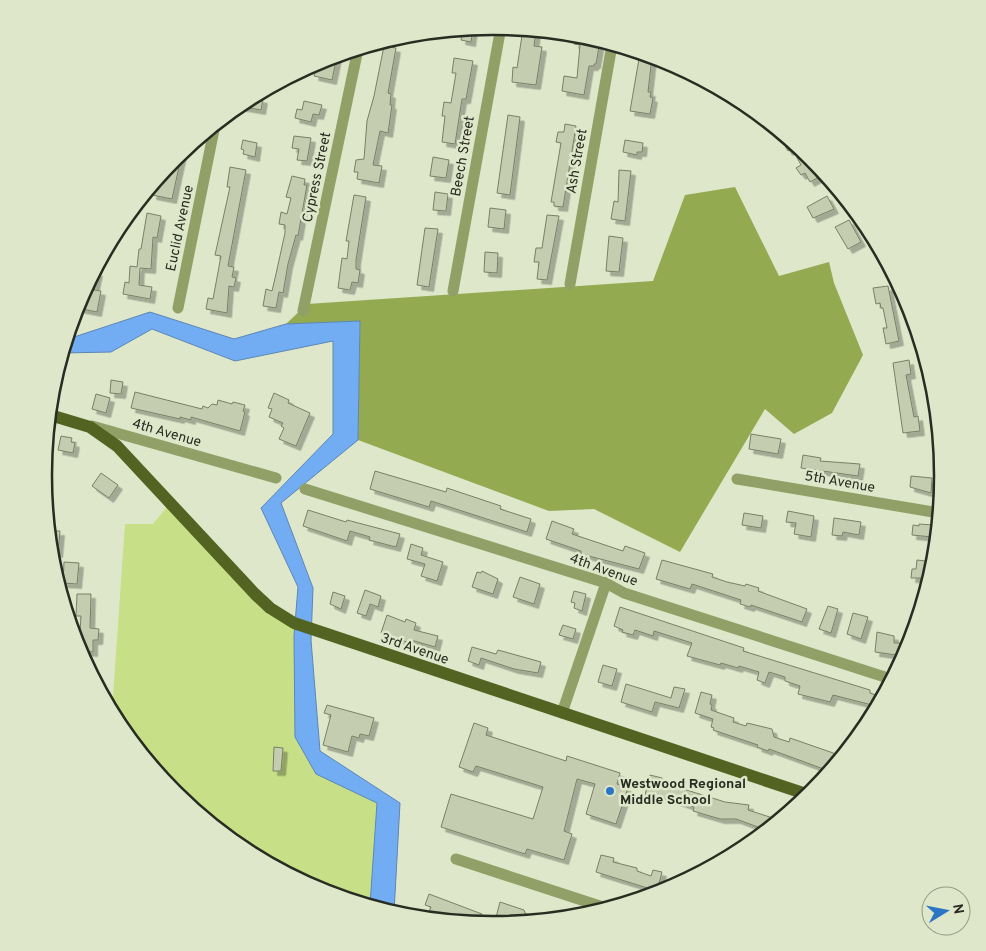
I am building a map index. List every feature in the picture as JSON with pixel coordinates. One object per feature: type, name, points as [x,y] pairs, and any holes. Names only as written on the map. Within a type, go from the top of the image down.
[{"type":"main road","name":"4th Avenue","points":[[56,417],[78,422]]},
{"type":"main road","name":"3rd Avenue","points":[[78,422],[104,435],[117,446],[255,594],[270,608],[294,623],[799,792]]},
{"type":"street","name":"Beech Street","points":[[453,291],[500,35]]},
{"type":"street","name":"Ash Street","points":[[570,284],[611,51]]},
{"type":"street","name":"Cypress Street","points":[[303,311],[356,56]]},
{"type":"street","name":"Euclid Avenue","points":[[178,308],[214,135]]},
{"type":"street","name":"4th Avenue","points":[[78,422],[276,478]]},
{"type":"street","name":"5th Avenue","points":[[737,479],[932,512]]},
{"type":"street","name":"4th Avenue","points":[[305,489],[606,583],[624,593],[884,677]]},
{"type":"street","points":[[562,714],[606,583]]},
{"type":"street","points":[[456,859],[594,904]]},
{"type":"green space","points":[[735,187],[779,276],[829,262],[834,283],[863,355],[832,413],[794,434],[765,409],[680,552],[594,509],[549,511],[358,440],[360,321],[286,324],[307,304],[653,281],[685,195]]},
{"type":"green space","points":[[170,503],[255,594],[294,623],[295,648],[316,774],[377,803],[370,899],[351,893],[298,871],[248,842],[225,825],[203,807],[162,766],[144,744],[113,698],[125,524],[153,524]]},
{"type":"water","points":[[150,312],[234,339],[286,324],[360,321],[358,440],[281,503],[313,588],[311,640],[320,751],[400,803],[394,905],[370,899],[377,803],[316,774],[295,737],[294,636],[298,587],[261,508],[333,434],[333,341],[235,361],[152,329],[111,352],[70,353],[75,337]]},
{"type":"building","points":[[462,36],[472,36],[471,42],[461,40]]},
{"type":"building","points":[[522,36],[535,37],[534,46],[542,47],[536,85],[512,82],[513,67],[517,68]]},
{"type":"building","points":[[574,42],[579,43],[599,48],[596,64],[589,66],[584,95],[562,91],[564,76],[577,78],[580,45],[574,44]]},
{"type":"building","points":[[396,48],[388,93],[391,94],[390,105],[392,105],[388,133],[380,131],[373,165],[382,166],[379,183],[357,179],[358,172],[354,172],[356,160],[364,159],[367,121],[383,49]]},
{"type":"building","points":[[454,58],[473,61],[466,99],[462,99],[455,144],[442,142],[445,116],[442,116],[444,102],[451,103],[456,73],[452,73]]},
{"type":"building","points":[[639,60],[651,65],[648,92],[651,92],[650,97],[653,98],[650,114],[630,111]]},
{"type":"building","points":[[335,64],[332,80],[314,76],[315,73]]},
{"type":"building","points":[[263,100],[261,110],[250,108]]},
{"type":"building","points":[[304,101],[322,105],[319,115],[313,114],[311,122],[295,118],[297,109],[302,110]]},
{"type":"building","points":[[508,115],[520,117],[510,195],[497,193]]},
{"type":"building","points":[[565,124],[576,126],[563,207],[554,206],[554,202],[551,202],[561,143],[556,142],[558,132],[564,132]]},
{"type":"building","points":[[294,136],[311,138],[307,161],[297,160],[299,149],[292,148]]},
{"type":"building","points":[[243,140],[257,143],[255,157],[243,154],[244,150],[241,149]]},
{"type":"building","points":[[625,140],[643,143],[642,152],[637,152],[637,155],[623,152]]},
{"type":"building","points":[[433,157],[449,160],[446,178],[430,176]]},
{"type":"building","points":[[797,157],[817,178],[810,182],[805,173],[801,175],[796,168],[801,165]]},
{"type":"building","points":[[179,167],[172,199],[154,195]]},
{"type":"building","points":[[230,167],[246,170],[228,266],[234,267],[232,277],[236,278],[234,287],[229,286],[227,313],[206,309],[208,298],[213,299],[221,256],[215,255],[230,187],[227,187]]},
{"type":"building","points":[[619,170],[631,171],[625,221],[611,219],[614,201],[618,202]]},
{"type":"building","points":[[292,176],[305,179],[304,185],[307,185],[298,236],[296,235],[288,264],[283,293],[279,292],[276,308],[263,306],[266,289],[272,291],[276,274],[285,233],[285,225],[279,224],[281,212],[287,214],[291,198],[286,197]]},
{"type":"building","points":[[435,192],[448,194],[446,211],[433,210]]},
{"type":"building","points":[[354,195],[366,197],[356,260],[356,269],[360,270],[358,283],[352,282],[350,290],[338,288],[342,258],[347,259],[349,241],[346,241]]},
{"type":"building","points":[[827,196],[834,209],[813,218],[807,207]]},
{"type":"building","points":[[490,208],[506,210],[504,229],[488,227]]},
{"type":"building","points":[[147,213],[161,216],[157,238],[153,237],[151,269],[140,268],[139,285],[152,287],[150,299],[123,294],[125,282],[129,283],[130,266],[137,267]]},
{"type":"building","points":[[547,215],[559,216],[547,280],[537,279],[539,262],[534,262],[536,248],[542,248]]},
{"type":"building","points":[[849,220],[861,242],[848,249],[835,227]]},
{"type":"building","points":[[425,228],[438,229],[429,287],[417,285]]},
{"type":"building","points":[[609,236],[623,238],[619,272],[606,271]]},
{"type":"building","points":[[485,252],[498,253],[497,273],[484,272]]},
{"type":"building","points":[[888,286],[899,341],[886,344],[883,328],[887,328],[883,308],[881,308],[880,303],[876,304],[873,288]]},
{"type":"building","points":[[94,289],[101,291],[97,312],[85,310]]},
{"type":"building","points":[[909,360],[911,374],[906,375],[914,417],[918,416],[920,431],[903,433],[893,363]]},
{"type":"building","points":[[111,380],[123,382],[121,394],[110,393]]},
{"type":"building","points":[[135,392],[202,409],[203,406],[208,408],[212,404],[217,405],[218,400],[245,405],[240,431],[191,417],[191,420],[180,417],[180,419],[131,408]]},
{"type":"building","points":[[274,393],[289,400],[288,403],[310,413],[296,446],[279,439],[284,428],[281,426],[283,423],[269,417],[272,409],[268,408]]},
{"type":"building","points":[[96,394],[110,398],[106,413],[92,409]]},
{"type":"building","points":[[751,434],[781,439],[778,454],[749,449]]},
{"type":"building","points":[[61,436],[72,438],[71,442],[75,443],[73,453],[58,450]]},
{"type":"building","points":[[803,455],[821,458],[820,461],[860,464],[858,476],[801,468]]},
{"type":"building","points":[[375,471],[446,492],[447,488],[501,506],[500,509],[531,519],[527,532],[431,501],[429,507],[370,489]]},
{"type":"building","points":[[101,473],[118,485],[109,498],[92,486]]},
{"type":"building","points":[[911,476],[932,478],[931,493],[910,487]]},
{"type":"building","points":[[308,510],[346,522],[347,520],[400,534],[396,547],[369,540],[370,537],[350,531],[347,541],[303,526]]},
{"type":"building","points":[[788,511],[814,516],[811,537],[794,534],[796,523],[786,522]]},
{"type":"building","points":[[744,513],[763,516],[761,528],[742,525]]},
{"type":"building","points":[[834,518],[861,522],[859,535],[843,532],[842,536],[832,535]]},
{"type":"building","points":[[552,521],[574,529],[572,534],[623,551],[625,546],[645,553],[639,569],[581,554],[581,551],[546,539]]},
{"type":"building","points":[[919,524],[931,525],[929,537],[912,535],[913,525],[919,526]]},
{"type":"building","points":[[56,531],[60,531],[59,547]]},
{"type":"building","points":[[411,544],[423,548],[421,555],[443,562],[437,581],[421,576],[425,564],[407,559]]},
{"type":"building","points":[[662,560],[713,574],[712,577],[727,582],[745,586],[746,584],[759,588],[758,591],[807,609],[802,622],[751,605],[750,607],[740,604],[741,600],[692,584],[690,589],[656,579]]},
{"type":"building","points":[[917,560],[925,561],[921,578],[911,578],[912,569],[916,569]]},
{"type":"building","points":[[64,562],[79,563],[77,584],[66,583],[64,572]]},
{"type":"building","points":[[482,571],[498,579],[493,594],[472,587],[477,572],[481,573]]},
{"type":"building","points":[[520,577],[540,584],[534,604],[513,597]]},
{"type":"building","points":[[365,590],[381,596],[378,607],[370,604],[366,616],[357,613]]},
{"type":"building","points":[[574,591],[586,594],[582,611],[574,608],[575,603],[571,602]]},
{"type":"building","points":[[333,592],[345,596],[341,609],[330,604]]},
{"type":"building","points":[[77,594],[91,594],[90,628],[99,629],[98,640],[93,640],[93,652],[90,652],[80,628],[81,616],[76,616]]},
{"type":"building","points":[[828,606],[838,609],[831,633],[819,629]]},
{"type":"building","points":[[620,607],[744,648],[743,651],[870,690],[870,693],[875,695],[869,704],[833,695],[830,702],[798,694],[800,686],[785,681],[785,677],[769,672],[765,683],[757,680],[759,672],[739,666],[738,668],[721,663],[720,665],[687,656],[692,643],[654,631],[653,636],[635,630],[633,635],[622,632],[623,630],[614,626]]},
{"type":"building","points":[[853,613],[868,617],[861,639],[847,634]]},
{"type":"building","points":[[387,615],[405,622],[406,619],[416,623],[414,630],[438,636],[435,647],[411,640],[410,643],[381,633]]},
{"type":"building","points":[[563,625],[576,629],[573,639],[559,635]]},
{"type":"building","points":[[877,632],[894,636],[894,643],[900,643],[895,655],[875,652]]},
{"type":"building","points":[[472,647],[496,654],[498,650],[541,662],[538,673],[514,669],[481,658],[479,665],[468,661]]},
{"type":"building","points":[[603,665],[617,669],[612,686],[598,682]]},
{"type":"building","points":[[626,684],[671,698],[674,687],[685,689],[679,708],[655,702],[652,712],[621,702]]},
{"type":"building","points":[[701,692],[712,695],[711,710],[734,718],[733,722],[746,726],[747,723],[772,729],[774,737],[789,742],[790,738],[834,753],[822,768],[769,749],[768,751],[757,747],[758,745],[713,730],[714,728],[711,727],[713,719],[695,713]]},
{"type":"building","points":[[327,705],[374,718],[369,736],[360,734],[359,738],[352,736],[348,752],[323,745],[331,715],[324,713]]},
{"type":"building","name":"Westwood Regional Middle School","points":[[474,723],[488,728],[486,735],[566,761],[567,756],[620,773],[617,784],[628,788],[616,824],[586,814],[595,784],[577,779],[564,831],[572,834],[564,860],[527,849],[525,854],[441,827],[451,794],[533,819],[543,787],[476,766],[473,772],[459,767]]},
{"type":"building","points":[[274,747],[283,748],[281,771],[273,771]]},
{"type":"building","points":[[650,775],[662,778],[661,782],[725,802],[749,805],[748,810],[770,817],[758,827],[736,819],[720,819],[693,811],[694,807],[670,799],[645,795]]},
{"type":"building","points":[[601,855],[614,858],[613,862],[637,868],[637,871],[651,876],[653,870],[662,872],[659,883],[647,888],[596,872]]},
{"type":"building","points":[[429,894],[482,914],[481,916],[464,915],[430,911],[431,907],[425,905]]},
{"type":"building","points":[[500,902],[524,910],[526,915],[522,915],[496,916]]},
{"type":"place","name":"Westwood Regional Middle School","points":[[610,791]]}]
